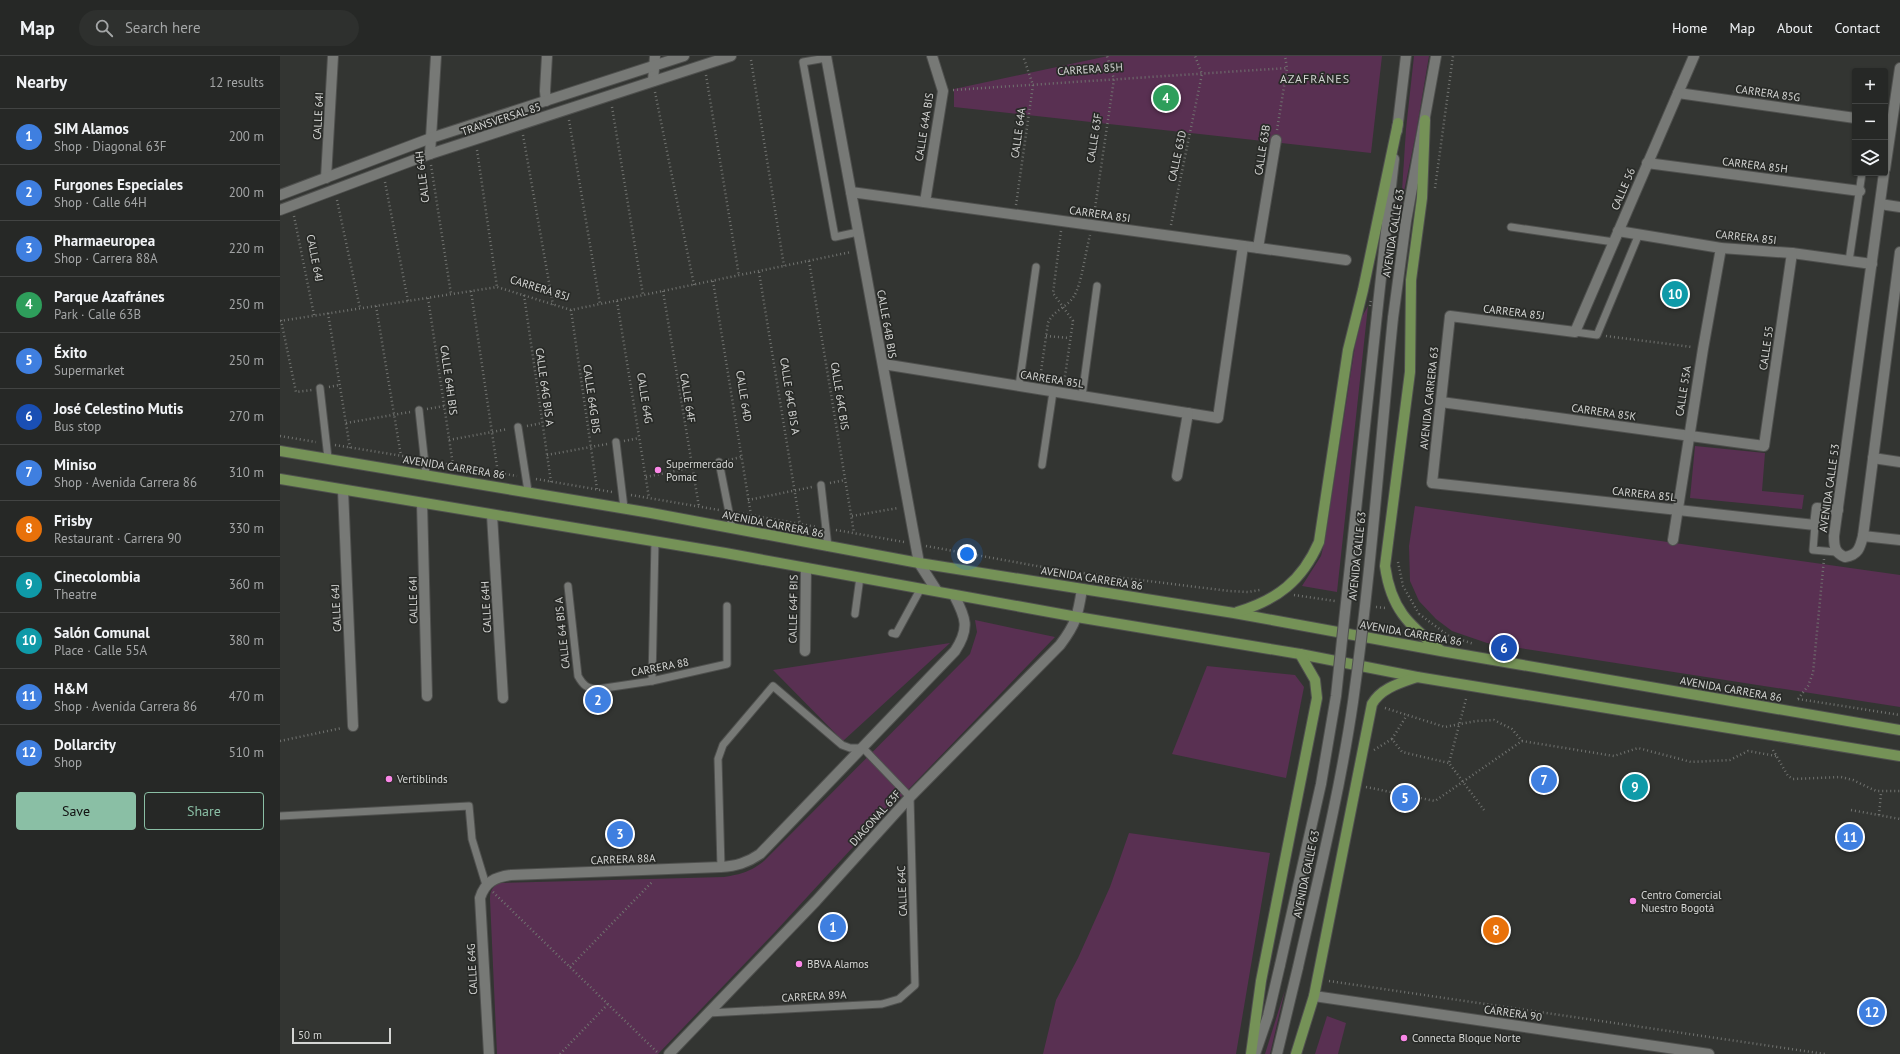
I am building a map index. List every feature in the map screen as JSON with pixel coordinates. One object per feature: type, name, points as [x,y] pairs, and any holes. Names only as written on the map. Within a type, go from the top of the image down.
[{"type":"main road","points":[[1425,120],[1422,198],[1411,280],[1410,372],[1385,566],[1390,594],[1399,610],[1416,631],[1441,651]]},
{"type":"main road","points":[[1234,613],[1258,606],[1281,593],[1306,567],[1319,542],[1348,350],[1364,290],[1398,123]]},
{"type":"main road","name":"AVENIDA CARRERA 86","points":[[280,451],[528,491],[919,563],[1234,613],[1441,651],[1900,730]]},
{"type":"main road","points":[[280,479],[655,541],[1078,617],[1300,654],[1417,677],[1900,756]]},
{"type":"main road","points":[[1251,1054],[1261,981],[1317,702],[1315,680],[1300,654]]},
{"type":"main road","points":[[1296,1054],[1314,996],[1372,704],[1379,694],[1387,689],[1417,677]]},
{"type":"street","name":"CALLE 64I","points":[[326,178],[333,56]]},
{"type":"street","name":"CALLE 64H","points":[[430,154],[436,56]]},
{"type":"street","points":[[546,101],[545,91],[547,56]]},
{"type":"street","name":"TRANSVERSAL 85","points":[[280,195],[431,138],[546,101],[655,61],[684,56]]},
{"type":"street","name":"TRANSVERSAL 85","points":[[280,210],[430,154],[731,56]]},
{"type":"street","name":"CALLE 64A BIS","points":[[925,202],[943,91],[932,56]]},
{"type":"street","name":"AVENIDA CALLE 63","points":[[1255,1054],[1268,1016],[1321,784],[1336,696],[1406,56]]},
{"type":"street","name":"AVENIDA CALLE 63","points":[[1277,1054],[1337,790],[1353,703],[1393,318],[1406,221],[1436,56]]},
{"type":"street","name":"CALLE 56","points":[[1576,332],[1694,56]]},
{"type":"street","name":"CALLE 64B BIS","points":[[826,57],[919,563],[937,592]]},
{"type":"street","points":[[653,81],[655,61]]},
{"type":"street","points":[[1888,123],[1900,68]]},
{"type":"street","name":"CARRERA 85G","points":[[1678,93],[1852,118]]},
{"type":"street","name":"CALLE 63B","points":[[1258,248],[1276,140]]},
{"type":"street","name":"CARRERA 85H","points":[[1647,163],[1860,191]]},
{"type":"street","name":"AVENIDA CALLE 53","points":[[1836,552],[1834,545],[1838,510],[1884,176]]},
{"type":"street","name":"CARRERA 85I","points":[[851,192],[1346,260]]},
{"type":"street","points":[[1880,204],[1900,207]]},
{"type":"street","name":"CARRERA 85I","points":[[1618,231],[1721,248],[1792,253],[1872,264]]},
{"type":"street","name":"CARRERA 85L","points":[[882,364],[1218,418],[1243,246]]},
{"type":"street","name":"CALLE 55A","points":[[1673,540],[1702,348],[1721,248]]},
{"type":"street","points":[[1836,552],[1845,557],[1852,556],[1860,549],[1863,536],[1900,252]]},
{"type":"street","name":"CALLE 55","points":[[1764,446],[1792,253]]},
{"type":"street","name":"CARRERA 85J","points":[[1450,316],[1576,332]]},
{"type":"street","name":"AVENIDA CARRERA 63","points":[[1432,483],[1450,316]]},
{"type":"street","name":"CARRERA 85K","points":[[1441,402],[1764,446]]},
{"type":"street","points":[[1177,476],[1188,413]]},
{"type":"street","points":[[1873,458],[1900,462]]},
{"type":"street","name":"CARRERA 85L","points":[[1432,483],[1815,525]]},
{"type":"street","name":"CALLE 64J","points":[[342,490],[353,726]]},
{"type":"street","name":"CALLE 64I","points":[[422,503],[427,696]]},
{"type":"street","points":[[1815,525],[1818,508],[1838,510]]},
{"type":"street","name":"CALLE 64H","points":[[492,514],[503,698]]},
{"type":"street","points":[[1863,536],[1900,540]]},
{"type":"street","name":"CALLE 64F BIS","points":[[805,651],[806,568]]},
{"type":"street","name":"DIAGONAL 63F","points":[[669,1054],[816,900],[910,797],[1060,645],[1071,631],[1078,617],[1082,589]]},
{"type":"street","points":[[863,748],[956,651],[966,628],[965,618],[954,595]]},
{"type":"street","name":"CARRERA 88A","points":[[486,885],[493,879],[511,875],[737,866],[760,854],[863,748]]},
{"type":"street","name":"CALLE 64G","points":[[486,885],[480,898],[489,1054]]},
{"type":"street","name":"CARRERA 90","points":[[1314,996],[1709,1054]]},
{"type":"lane","points":[[826,57],[803,62],[835,236],[858,232]]},
{"type":"lane","points":[[1849,261],[1862,176]]},
{"type":"lane","points":[[1511,227],[1614,242]]},
{"type":"lane","points":[[1576,332],[1597,335],[1639,234]]},
{"type":"lane","points":[[1019,386],[1036,267]]},
{"type":"lane","points":[[1082,396],[1097,286]]},
{"type":"lane","points":[[320,388],[328,458]]},
{"type":"lane","points":[[1042,465],[1058,392]]},
{"type":"lane","points":[[419,410],[426,474]]},
{"type":"lane","points":[[518,427],[528,491]]},
{"type":"lane","points":[[616,442],[624,508]]},
{"type":"lane","points":[[719,462],[732,528]]},
{"type":"lane","points":[[821,485],[828,547]]},
{"type":"lane","points":[[1815,525],[1813,550],[1836,552]]},
{"type":"lane","points":[[652,681],[655,541]]},
{"type":"lane","points":[[855,614],[860,578]]},
{"type":"lane","name":"CALLE 64 BIS A","points":[[568,586],[578,676],[583,685],[589,689],[598,689]]},
{"type":"lane","points":[[892,633],[896,634],[921,588]]},
{"type":"lane","name":"CARRERA 88","points":[[598,689],[652,681],[727,664],[727,606]]},
{"type":"lane","points":[[720,867],[718,759],[723,745],[773,686],[842,745],[850,748],[863,748],[910,797]]},
{"type":"lane","name":"CALLE 64C","points":[[910,797],[915,985]]},
{"type":"lane","points":[[280,816],[469,806],[472,839],[486,885]]},
{"type":"lane","name":"CARRERA 89A","points":[[708,1013],[882,1004],[899,999],[915,985]]},
{"type":"path","name":"CALLE 64A","points":[[1014,214],[1033,85],[1023,56]]},
{"type":"path","name":"CALLE 63F","points":[[1038,389],[1050,317],[1073,298],[1076,293],[1092,225],[1114,79],[1107,56]]},
{"type":"path","points":[[1195,56],[1202,74]]},
{"type":"path","name":"CALLE 63B","points":[[1276,140],[1288,68],[1285,56]]},
{"type":"path","points":[[750,60],[784,266]]},
{"type":"path","name":"CARRERA 85H","points":[[943,91],[1288,68]]},
{"type":"path","points":[[706,74],[739,276]]},
{"type":"path","name":"CALLE 63D","points":[[1168,236],[1202,74]]},
{"type":"path","points":[[655,91],[694,285]]},
{"type":"path","points":[[612,106],[643,296]]},
{"type":"path","points":[[569,120],[600,304]]},
{"type":"path","points":[[523,135],[553,305]]},
{"type":"path","points":[[477,150],[497,287]]},
{"type":"path","name":"CALLE 64H","points":[[430,154],[451,294]]},
{"type":"path","points":[[382,172],[408,301]]},
{"type":"path","points":[[334,190],[360,308]]},
{"type":"path","name":"CALLE 64J","points":[[292,205],[314,315]]},
{"type":"path","points":[[1058,392],[1073,321],[1055,297],[1053,286],[1063,221]]},
{"type":"path","name":"CARRERA 85J","points":[[281,320],[497,287],[571,310],[862,250]]},
{"type":"path","name":"CALLE 64C BIS","points":[[809,261],[854,533]]},
{"type":"path","name":"CALLE 64C BIS A","points":[[759,272],[800,524]]},
{"type":"path","name":"CALLE 64D","points":[[713,281],[751,515]]},
{"type":"path","points":[[471,291],[498,473]]},
{"type":"path","name":"CALLE 64F","points":[[663,291],[698,507]]},
{"type":"path","name":"CALLE 64G BIS A","points":[[524,295],[551,482]]},
{"type":"path","name":"CALLE 64H BIS","points":[[428,298],[453,465]]},
{"type":"path","name":"CALLE 64G","points":[[618,301],[649,498]]},
{"type":"path","points":[[376,306],[401,456]]},
{"type":"path","name":"CALLE 64G BIS","points":[[571,310],[597,489]]},
{"type":"path","points":[[328,313],[350,448]]},
{"type":"path","points":[[281,320],[296,392]]},
{"type":"path","points":[[1597,335],[1702,348]]},
{"type":"path","points":[[1046,336],[1070,338]]},
{"type":"path","points":[[346,423],[444,406]]},
{"type":"path","points":[[449,440],[542,423]]},
{"type":"path","points":[[280,436],[751,515],[1059,570],[1229,591],[1248,592],[1263,590],[1281,593]]},
{"type":"path","points":[[547,455],[639,438]]},
{"type":"path","points":[[646,477],[741,457]]},
{"type":"path","points":[[748,500],[846,480]]},
{"type":"path","points":[[852,516],[908,506]]},
{"type":"path","points":[[1798,699],[1808,686],[1813,673],[1825,551]]},
{"type":"path","points":[[1449,763],[1466,700]]},
{"type":"path","points":[[1385,708],[1441,726],[1494,720],[1507,725],[1522,741],[1614,756],[1638,748],[1690,762],[1730,760],[1748,751],[1776,756]]},
{"type":"path","points":[[1371,752],[1392,739],[1407,715]]},
{"type":"path","points":[[280,741],[353,726]]},
{"type":"path","points":[[1392,739],[1402,752],[1449,763],[1484,810]]},
{"type":"path","points":[[1364,787],[1435,801],[1522,741]]},
{"type":"path","points":[[1773,750],[1788,776],[1793,780],[1841,777],[1881,793],[1900,791]]},
{"type":"path","points":[[1879,815],[1881,793]]},
{"type":"path","points":[[1851,810],[1900,819]]},
{"type":"path","points":[[570,967],[664,869]]},
{"type":"path","points":[[486,885],[659,1054]]},
{"type":"path","points":[[1326,980],[1825,1054]]},
{"type":"path","points":[[560,1054],[608,1004]]},
{"type":"shaded area","points":[[1108,56],[1382,56],[1371,153],[954,107],[954,89]]},
{"type":"shaded area","points":[[1414,56],[1429,56],[1416,133],[1401,206],[1406,129]]},
{"type":"shaded area","points":[[1368,306],[1337,592],[1302,586],[1321,556],[1325,540],[1355,346],[1362,317]]},
{"type":"shaded area","points":[[1695,446],[1765,453],[1762,491],[1804,495],[1802,509],[1690,498]]},
{"type":"shaded area","points":[[1415,506],[1900,575],[1900,707],[1487,643],[1452,631],[1436,619],[1419,601],[1410,581],[1409,546]]},
{"type":"shaded area","points":[[975,620],[1055,637],[853,847],[775,932],[658,1054],[497,1054],[490,899],[493,888],[498,883],[724,877],[741,874],[754,868],[764,861],[970,654],[977,632]]},
{"type":"shaded area","points":[[950,643],[843,741],[773,670]]},
{"type":"shaded area","points":[[1207,666],[1295,675],[1304,687],[1286,778],[1172,754]]},
{"type":"shaded area","points":[[1129,833],[1270,853],[1236,1054],[1043,1054],[1056,1000],[1078,958],[1110,887]]},
{"type":"shaded area","points":[[1285,990],[1270,1054],[1265,1054]]},
{"type":"shaded area","points":[[1327,1016],[1346,1023],[1338,1054],[1315,1054]]},
{"type":"place","name":"Parque Azafránes","points":[[1166,98]]},
{"type":"place","name":"Salón Comunal","points":[[1675,294]]},
{"type":"place","name":"Supermercado Pomac","points":[[658,470]]},
{"type":"place","name":"José Celestino Mutis","points":[[1504,648]]},
{"type":"place","name":"Furgones Especiales","points":[[598,700]]},
{"type":"place","name":"Vertiblinds","points":[[389,779]]},
{"type":"place","name":"Miniso","points":[[1544,780]]},
{"type":"place","name":"Cinecolombia","points":[[1635,787]]},
{"type":"place","name":"Éxito","points":[[1405,798]]},
{"type":"place","name":"Pharmaeuropea","points":[[620,834]]},
{"type":"place","name":"H&M","points":[[1850,837]]},
{"type":"place","name":"Centro Comercial Nuestro Bogotá","points":[[1633,901]]},
{"type":"place","name":"SIM Alamos","points":[[833,927]]},
{"type":"place","name":"Frisby","points":[[1496,930]]},
{"type":"place","name":"BBVA Alamos","points":[[799,964]]},
{"type":"place","name":"Dollarcity","points":[[1872,1012]]},
{"type":"place","name":"Connecta Bloque Norte","points":[[1404,1038]]},
{"type":"district","name":"AZAFRÁNES","points":[[1315,78]]}]
